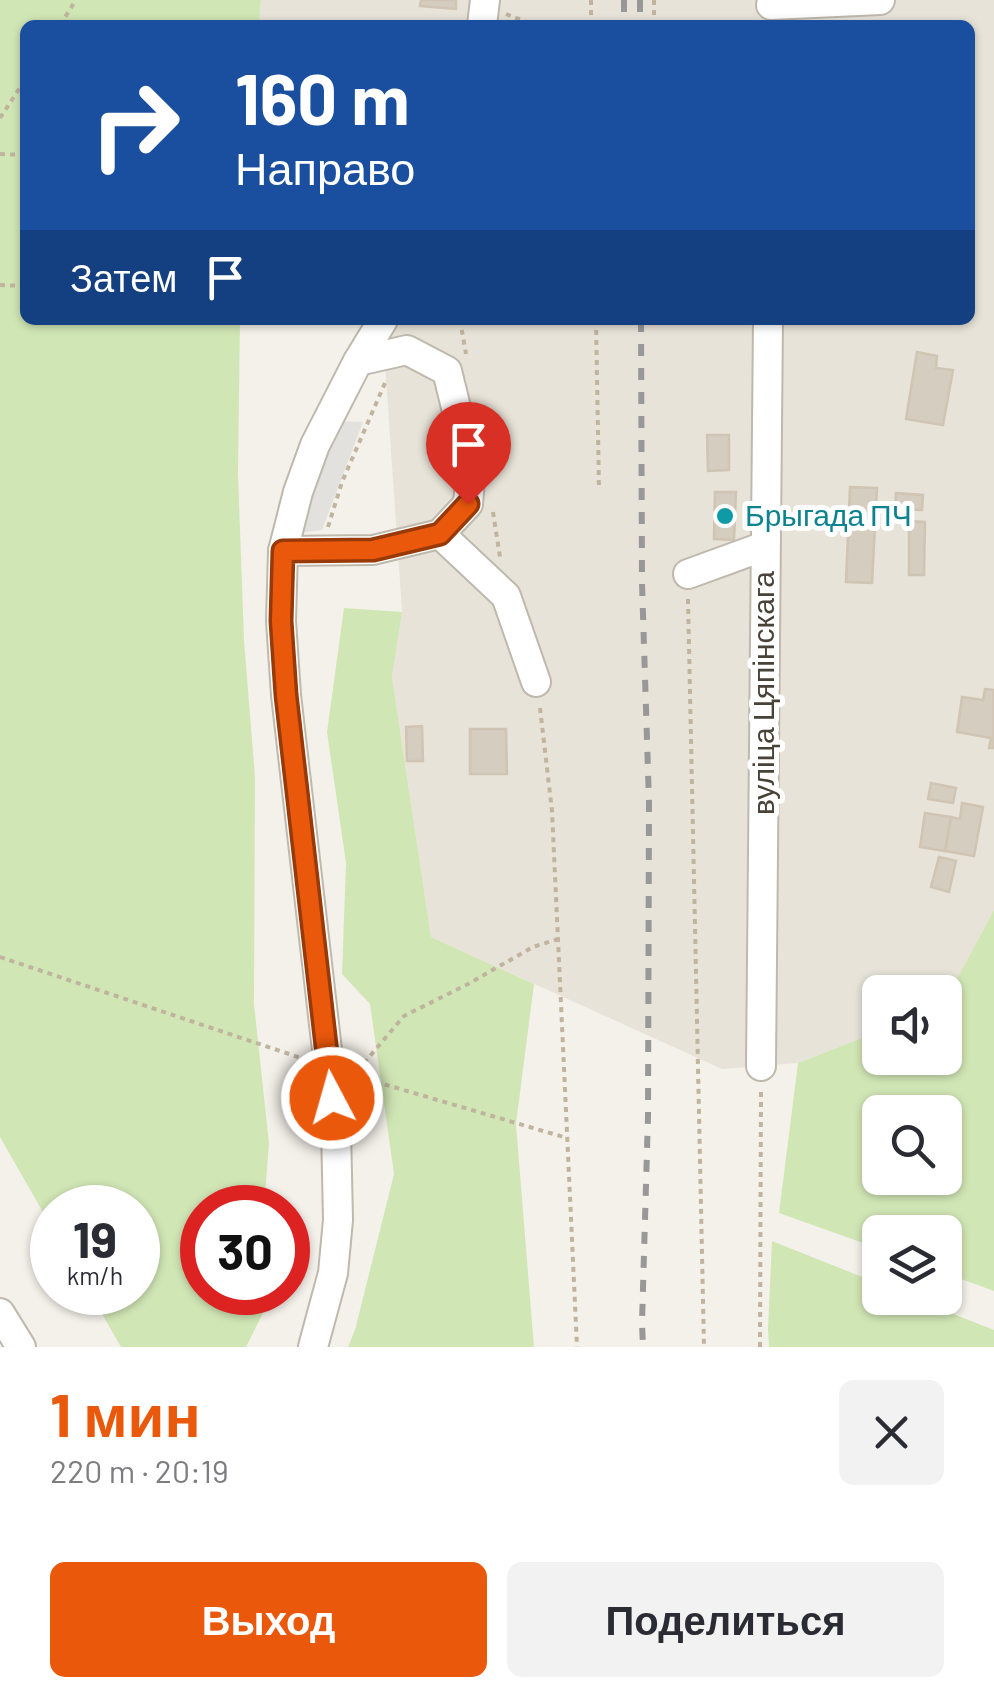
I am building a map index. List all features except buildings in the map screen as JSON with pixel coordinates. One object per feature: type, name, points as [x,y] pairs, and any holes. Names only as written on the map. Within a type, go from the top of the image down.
[{"type":"street","points":[[771,10],[880,0]]},
{"type":"street","points":[[313,1347],[333,1273],[338,1220],[336,1128],[286,695],[281,621],[283,551],[314,446],[381,325]]},
{"type":"street","name":"вуліца Цяпінскага","points":[[761,1066],[768,325]]},
{"type":"street","points":[[283,551],[373,550],[440,534],[468,504],[471,468],[447,371],[407,350],[358,361]]},
{"type":"street","points":[[440,534],[506,596],[536,682]]},
{"type":"street","points":[[688,574],[765,546]]},
{"type":"street","points":[[0,1313],[21,1347]]},
{"type":"path","points":[[0,118],[20,88]]},
{"type":"path","points":[[596,325],[599,488]]},
{"type":"path","points":[[320,550],[342,482],[400,351]]},
{"type":"path","points":[[688,574],[704,1347]]},
{"type":"path","points":[[536,682],[552,810],[577,1347]]},
{"type":"path","points":[[329,1068],[364,1063],[404,1016],[533,947],[558,940]]},
{"type":"path","points":[[0,957],[329,1068],[568,1138]]},
{"type":"path","points":[[760,1347],[761,1066]]},
{"type":"shaded area","points":[[261,0],[994,0],[994,910],[959,975],[862,975],[862,1038],[798,1063],[722,1069],[431,937],[392,677],[402,611],[382,325],[975,325],[975,20],[259,20]]},
{"type":"shaded area","points":[[340,421],[363,422],[322,530],[299,533]]},
{"type":"green space","points":[[0,0],[261,0],[259,20],[20,20],[20,325],[240,325],[238,474],[244,640],[255,777],[254,1004],[269,1143],[266,1185],[180,1185],[180,1315],[262,1315],[246,1347],[121,1347],[103,1315],[160,1315],[160,1185],[30,1185],[30,1190],[0,1137]]},
{"type":"green space","points":[[344,608],[402,612],[392,677],[431,937],[534,984],[516,1124],[534,1347],[348,1347],[394,1174],[370,1004],[342,974],[346,863],[327,732]]},
{"type":"green space","points":[[994,910],[994,1291],[962,1279],[962,1215],[862,1215],[862,1243],[779,1213],[798,1063],[862,1038],[862,1075],[962,1075],[959,975]]},
{"type":"green space","points":[[772,1241],[862,1277],[862,1315],[956,1315],[994,1330],[994,1347],[769,1347]]},
{"type":"railway","points":[[624,0],[624,20]]},
{"type":"railway","points":[[640,0],[640,20]]},
{"type":"railway","points":[[641,325],[642,583],[649,802],[643,1347]]},
{"type":"place","name":"Брыгада ПЧ","points":[[725,516]]},
{"type":"route","points":[[332,1098],[286,695],[281,621],[283,551],[373,550],[440,534],[468,504]]}]
